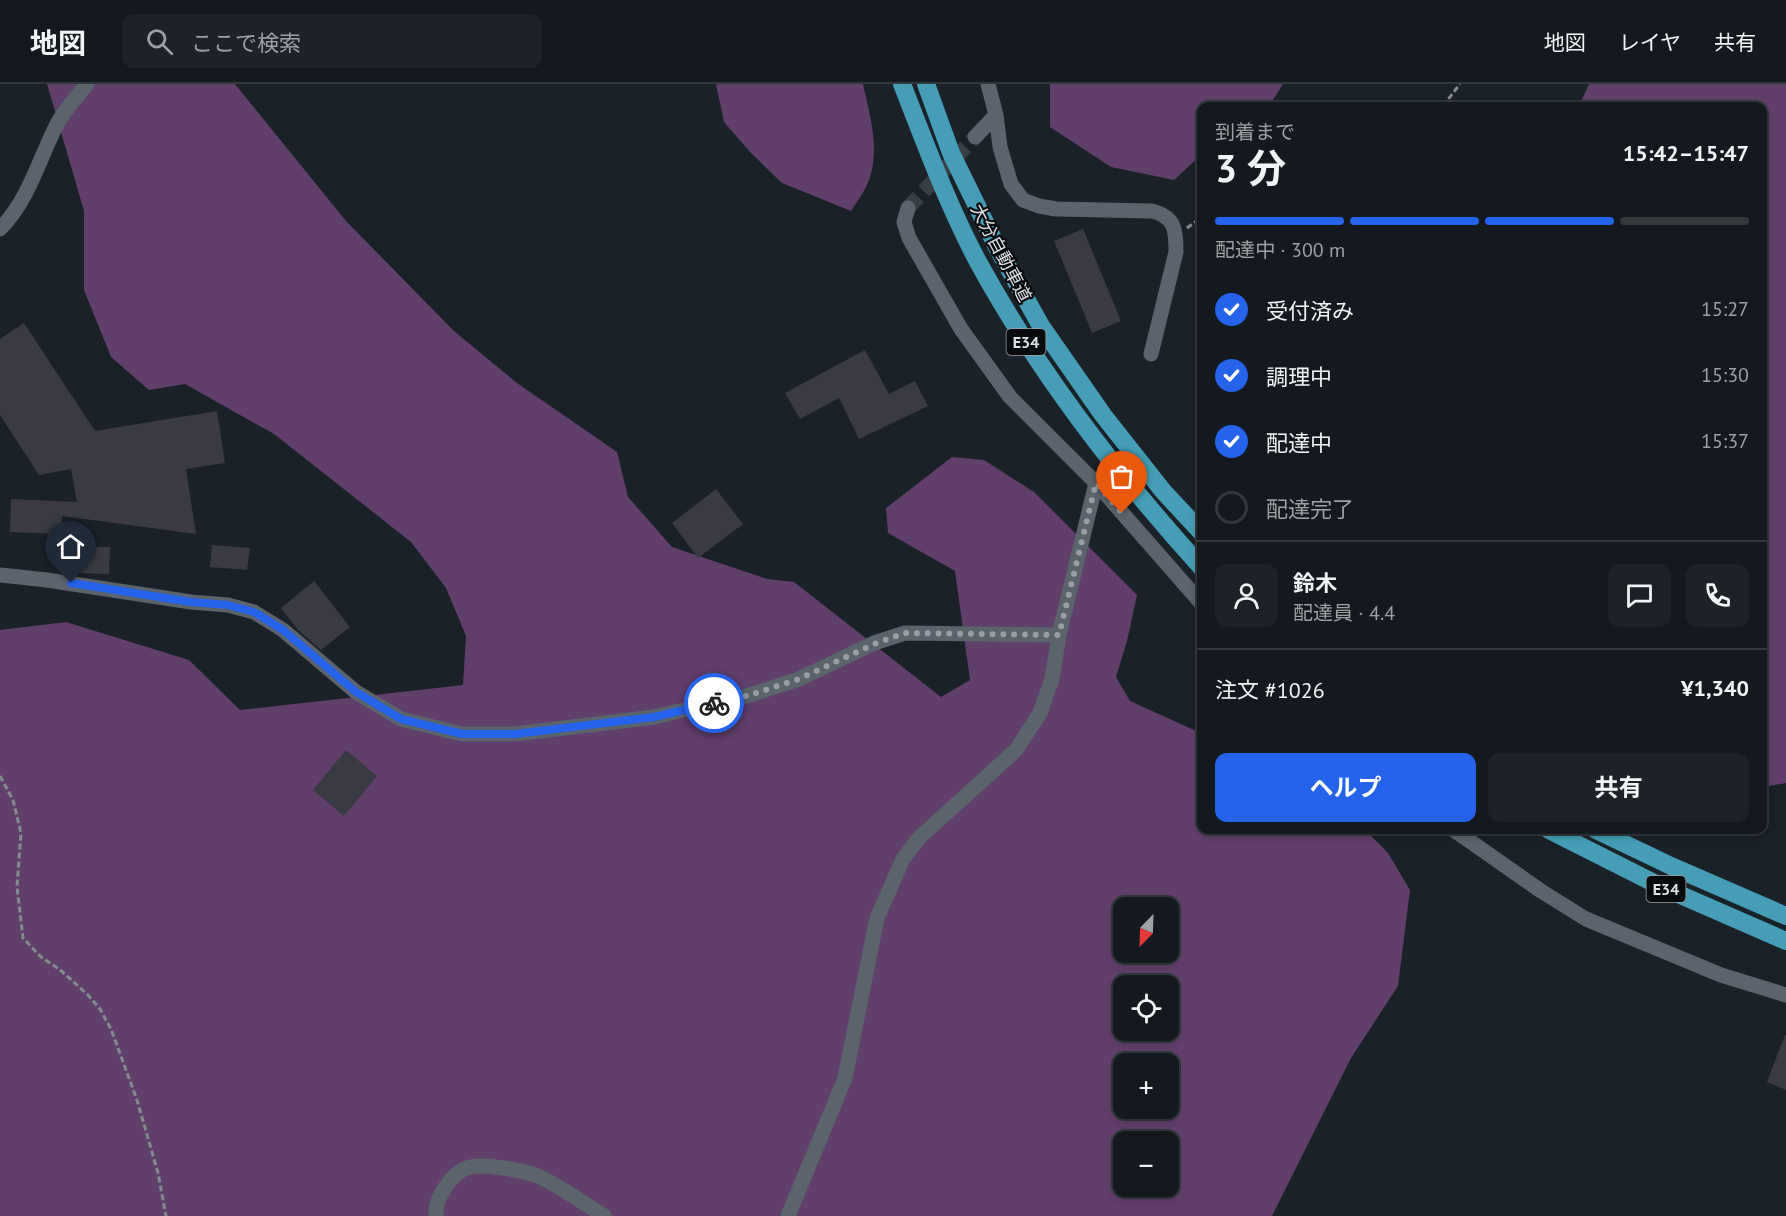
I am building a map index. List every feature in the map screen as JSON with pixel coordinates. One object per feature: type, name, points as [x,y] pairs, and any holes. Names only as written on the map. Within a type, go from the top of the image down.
[{"type":"highway","name":"大分自動車道","points":[[902,84],[932,164],[977,259],[1023,337],[1083,427],[1147,508],[1197,563]]},
{"type":"highway","name":"大分自動車道","points":[[926,84],[951,153],[998,249],[1041,326],[1109,423],[1163,491],[1197,528]]},
{"type":"highway","name":"E34","points":[[1558,834],[1660,886],[1786,941]]},
{"type":"highway","name":"E34","points":[[1604,834],[1786,916]]},
{"type":"street","points":[[0,229],[11,218],[30,183],[57,123],[87,84]]},
{"type":"street","points":[[988,84],[996,115],[1002,156],[1011,184],[1023,200],[1056,209],[1152,211],[1170,219],[1176,236],[1176,252],[1151,354]]},
{"type":"street","points":[[975,137],[996,115]]},
{"type":"street","points":[[908,208],[904,222],[909,238],[961,329],[980,357],[1010,397],[1096,483],[1197,598]]},
{"type":"street","points":[[788,1216],[845,1078],[878,918],[903,859],[919,838],[1016,750],[1040,713],[1052,679],[1059,635],[1096,483]]},
{"type":"street","points":[[0,575],[191,602],[228,605],[254,612],[283,630],[356,692],[401,719],[462,734],[515,734],[654,717],[720,702],[799,679],[874,644],[905,633],[1059,635]]},
{"type":"street","points":[[1460,834],[1541,891],[1586,919],[1720,975],[1786,994]]},
{"type":"street","points":[[436,1216],[440,1196],[448,1183],[469,1167],[495,1167],[539,1177],[604,1216]]},
{"type":"path","points":[[1446,102],[1460,84]]},
{"type":"path","points":[[0,776],[13,800],[21,833],[18,887],[23,938],[41,957],[59,969],[88,995],[100,1009],[111,1029],[137,1100],[158,1173],[166,1216]]},
{"type":"shaded area","points":[[47,84],[235,84],[346,221],[454,331],[517,383],[617,452],[628,497],[672,547],[767,579],[794,582],[941,697],[970,680],[955,571],[888,533],[886,508],[952,457],[984,460],[1034,492],[1137,595],[1116,677],[1130,701],[1197,730],[1197,834],[1369,834],[1388,853],[1410,890],[1398,986],[1351,1058],[1272,1216],[0,1216],[0,630],[66,622],[189,660],[240,710],[463,685],[466,636],[446,588],[411,542],[274,434],[185,384],[149,390],[111,357],[84,290],[84,211]]},
{"type":"shaded area","points":[[716,84],[863,84],[873,136],[873,162],[866,187],[851,211],[782,183],[750,152],[724,122]]},
{"type":"shaded area","points":[[1050,84],[1283,84],[1272,102],[1197,102],[1197,159],[1174,180],[1111,167],[1050,127]]},
{"type":"shaded area","points":[[1589,84],[1786,84],[1786,783],[1767,786],[1767,102],[1581,102]]},
{"type":"building","points":[[1083,229],[1121,321],[1092,333],[1054,241]]},
{"type":"building","points":[[24,323],[95,431],[217,411],[225,463],[186,469],[196,534],[62,516],[61,534],[10,532],[11,499],[77,502],[71,469],[39,475],[0,415],[0,339]]},
{"type":"building","points":[[865,350],[889,394],[915,381],[928,406],[859,439],[839,398],[800,419],[785,393]]},
{"type":"building","points":[[716,489],[743,524],[698,558],[672,523]]},
{"type":"building","points":[[212,545],[250,548],[247,570],[210,567]]},
{"type":"building","points":[[74,547],[110,547],[109,574],[73,573]]},
{"type":"building","points":[[314,581],[350,627],[321,650],[298,630],[281,608]]},
{"type":"building","points":[[346,750],[377,776],[344,816],[313,790]]},
{"type":"building","points":[[1786,1035],[1786,1090],[1767,1082]]},
{"type":"tunnel","points":[[908,208],[975,137]]},
{"type":"way so far","points":[[714,703],[750,695],[799,679],[874,644],[905,633],[1059,635],[1096,483],[1122,513]]},
{"type":"route","points":[[71,583],[191,602],[228,605],[254,612],[283,630],[356,692],[401,719],[462,734],[515,734],[654,717],[714,703]]}]
